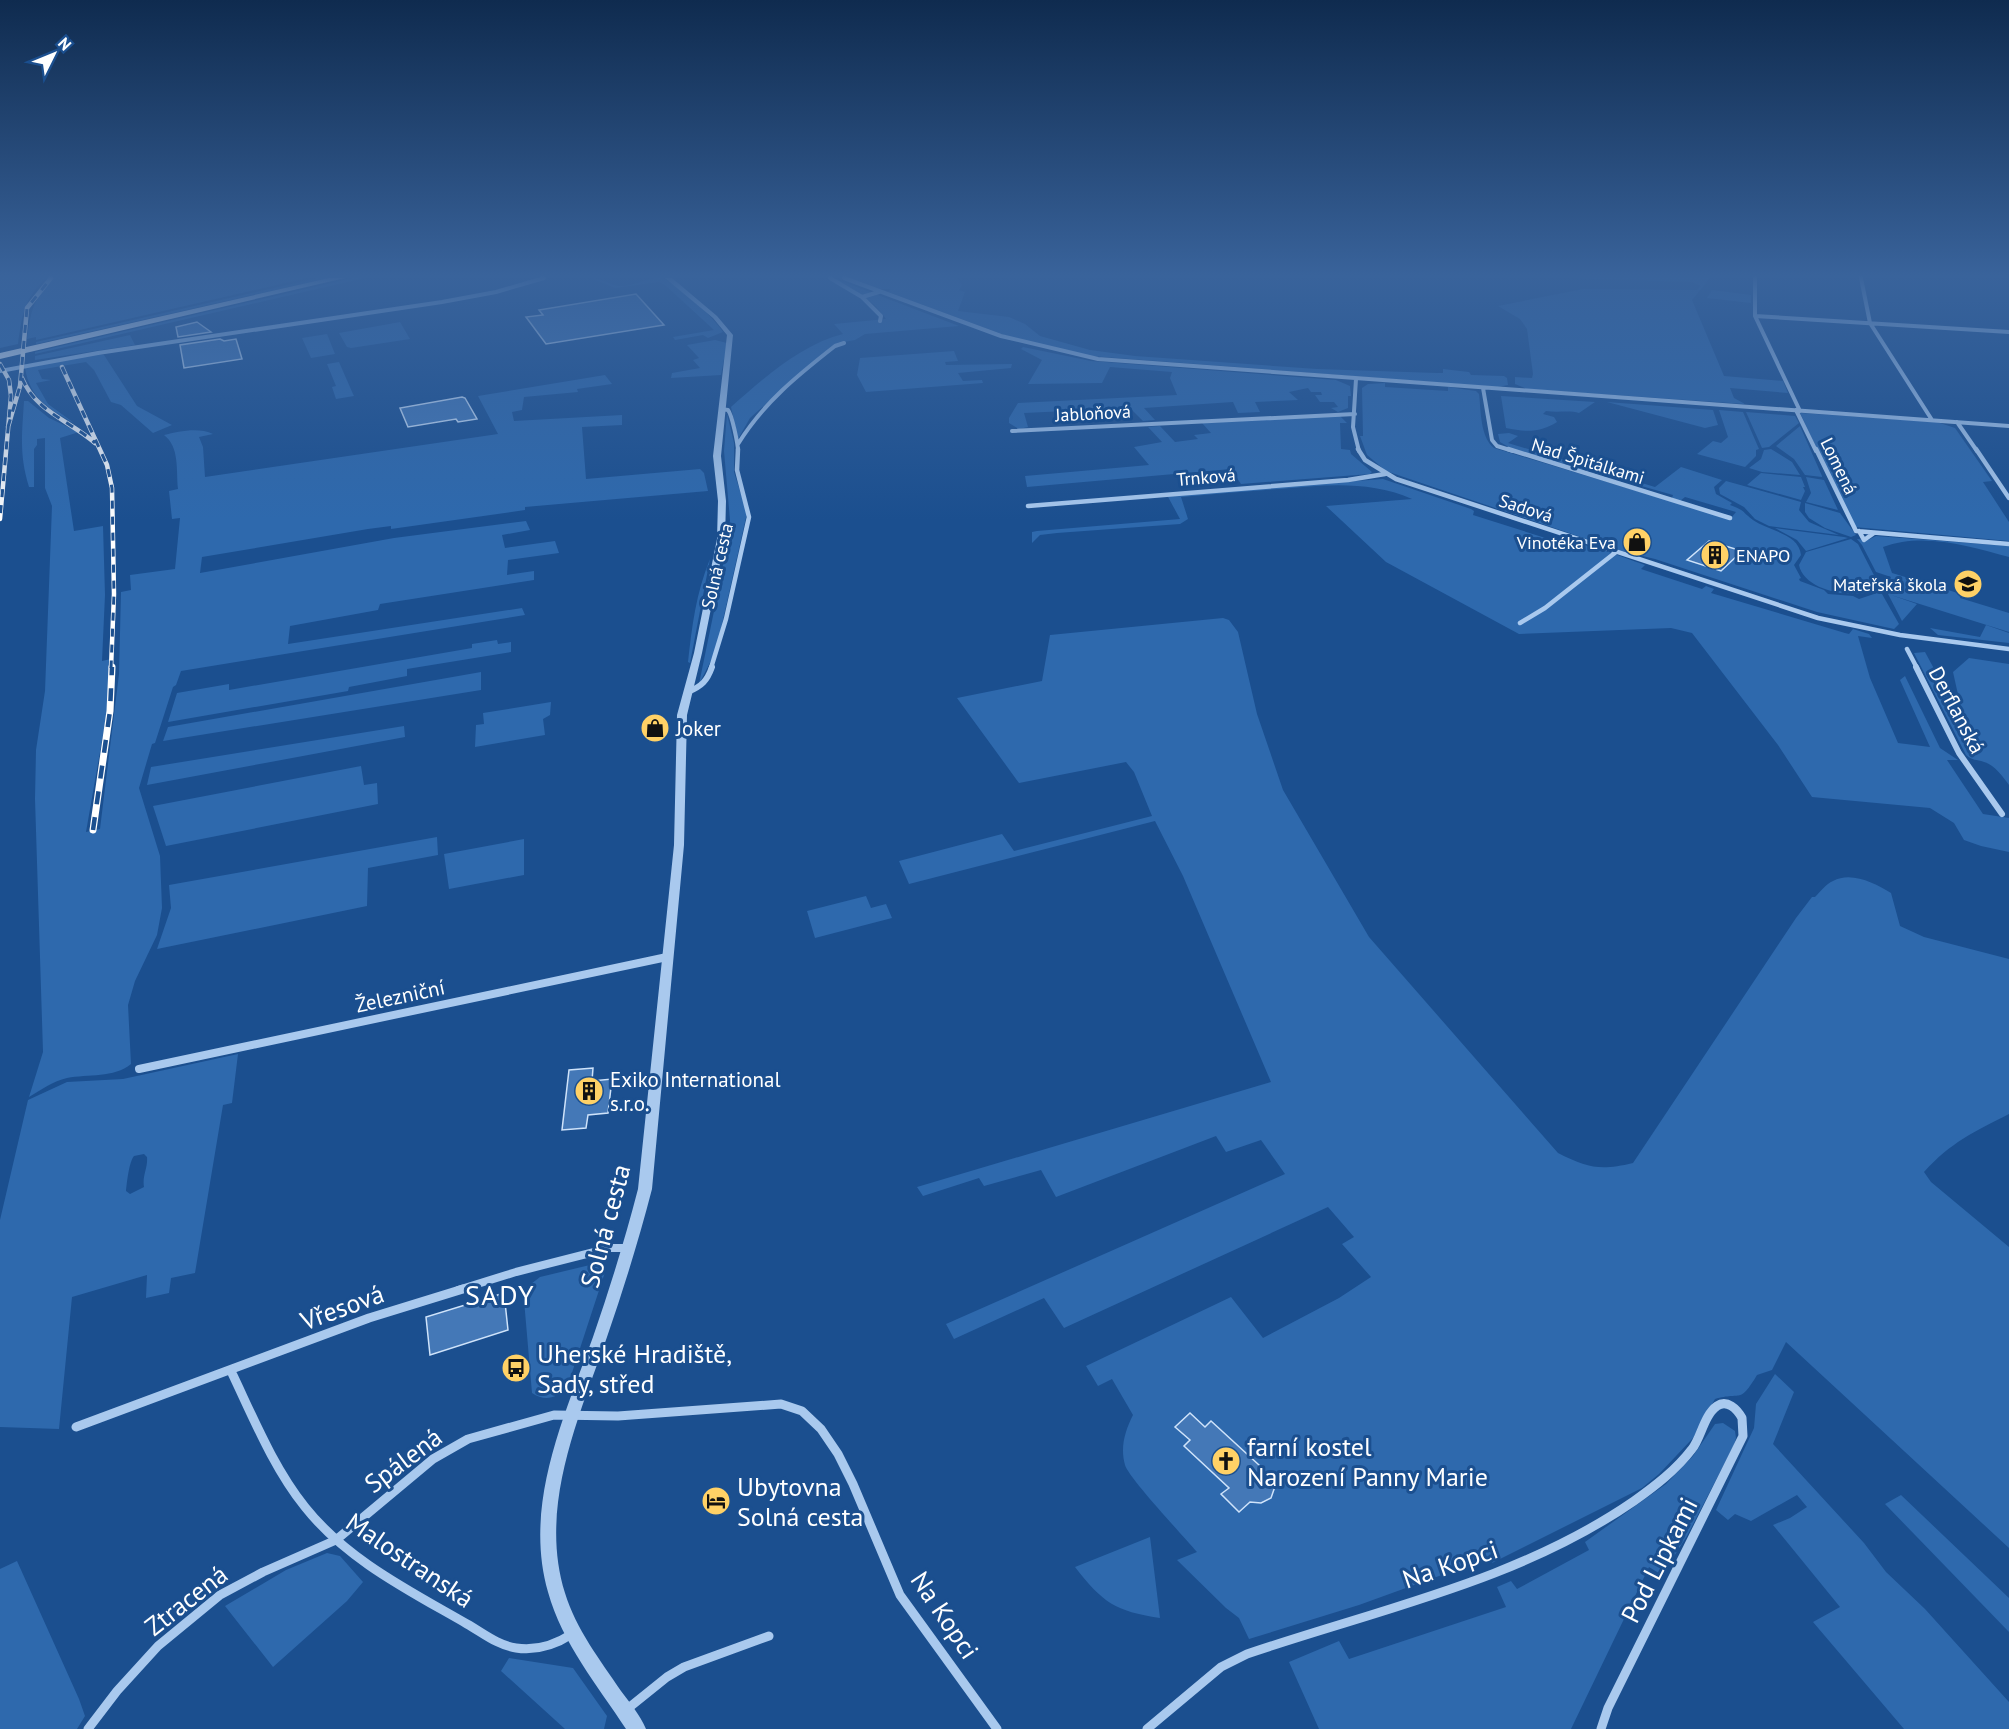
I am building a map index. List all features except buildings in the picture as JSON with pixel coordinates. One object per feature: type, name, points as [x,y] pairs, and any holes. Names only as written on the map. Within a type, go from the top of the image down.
[{"type":"street","points":[[0,371],[67,359]]},
{"type":"street","name":"Solná cesta","points":[[727,359],[717,456],[722,501],[721,539],[680,736],[679,845],[648,1170],[641,1207],[554,1480],[549,1504],[548,1539],[555,1590],[574,1633],[631,1723],[676,1671],[769,1636]]},
{"type":"street","points":[[738,444],[752,420],[785,386],[819,359]]},
{"type":"street","points":[[1097,359],[2009,426]]},
{"type":"street","name":"Lomená","points":[[1775,359],[1856,531],[2009,544]]},
{"type":"street","points":[[1893,359],[1932,420]]},
{"type":"street","name":"Sadová","points":[[1356,379],[1356,449],[1364,459],[1385,474],[1826,620],[1900,635],[2009,649]]},
{"type":"street","name":"Nad Špitálkami","points":[[1483,388],[1492,440],[1497,446],[1730,518]]},
{"type":"street","name":"Solná cesta","points":[[688,692],[700,687],[708,679],[723,629],[750,517],[737,470],[738,444],[733,433],[731,412],[721,409]]},
{"type":"street","name":"Jabloňová","points":[[1012,431],[1355,414]]},
{"type":"street","points":[[1957,422],[2009,498]]},
{"type":"street","name":"Trnková","points":[[1028,506],[1348,480],[1385,474]]},
{"type":"street","points":[[1520,623],[1545,608],[1616,552]]},
{"type":"street","name":"Derflanská","points":[[1907,649],[1959,753],[2002,814]]},
{"type":"street","name":"Železniční","points":[[139,1069],[667,957]]},
{"type":"street","name":"Vřesová","points":[[76,1427],[369,1318],[516,1272],[610,1248],[628,1248]]},
{"type":"street","name":"Malostranská","points":[[231,1371],[279,1467],[306,1507],[336,1540],[417,1597],[505,1645],[524,1648],[544,1647],[561,1642],[574,1633]]},
{"type":"street","name":"Na Kopci","points":[[573,1415],[618,1416],[781,1404],[797,1406],[805,1411],[844,1464],[898,1593],[997,1729]]},
{"type":"street","name":"Na Kopci","points":[[1147,1729],[1221,1667],[1247,1654],[1439,1593],[1536,1559],[1595,1527],[1662,1479],[1692,1449],[1716,1406],[1726,1405],[1738,1411]]},
{"type":"street","name":"Pod Lipkami","points":[[1601,1729],[1608,1708],[1743,1436],[1744,1421],[1738,1411]]},
{"type":"street","name":"Spálená","points":[[336,1540],[433,1459],[451,1447],[468,1439],[554,1415],[573,1415]]},
{"type":"street","name":"Ztracená","points":[[88,1729],[117,1691],[158,1646],[213,1600],[254,1576],[336,1540]]},
{"type":"shaded area","points":[[74,359],[106,359],[137,406],[172,425],[153,433],[121,405],[111,402],[94,370],[86,362],[38,370],[42,379],[51,380],[36,383],[48,404],[74,423],[42,402],[31,387],[25,368]]},
{"type":"shaded area","points":[[724,359],[721,375],[671,378],[672,373],[700,368],[693,360]]},
{"type":"shaded area","points":[[790,359],[819,359],[750,418],[738,439],[731,407]]},
{"type":"shaded area","points":[[860,359],[957,359],[958,361],[945,362],[946,365],[1012,364],[1011,368],[958,373],[963,381],[982,380],[983,383],[866,392],[857,375]]},
{"type":"shaded area","points":[[1039,359],[1080,359],[1336,380],[1350,386],[1351,396],[1348,396],[1348,408],[1338,412],[1331,408],[1338,407],[1334,402],[1320,402],[1315,395],[1322,395],[1321,392],[1311,392],[1308,388],[1289,392],[1298,400],[1255,402],[1260,412],[1238,413],[1233,402],[1144,408],[1155,420],[1143,421],[1130,408],[1024,413],[1028,427],[1019,429],[1009,423],[1009,418],[1018,403],[1177,395],[1170,378],[1172,372],[1110,367],[1102,383],[1028,384],[1042,360]]},
{"type":"shaded area","points":[[1126,359],[1173,359],[1317,369],[1443,373],[1443,369],[1469,372],[1471,375],[1507,378],[1508,385],[1498,387]]},
{"type":"shaded area","points":[[1531,359],[1717,359],[1724,376],[1783,381],[1788,393],[1730,388],[1734,398],[1745,404],[1527,389],[1515,384],[1515,377],[1532,378]]},
{"type":"shaded area","points":[[339,362],[354,396],[336,399],[332,387],[336,386],[327,364]]},
{"type":"shaded area","points":[[605,375],[612,384],[577,389],[578,392],[524,397],[522,410],[512,412],[514,421],[622,415],[622,425],[582,427],[586,479],[700,469],[704,473],[708,491],[525,507],[525,510],[391,529],[391,526],[368,529],[202,557],[200,573],[394,538],[526,521],[530,530],[502,535],[505,548],[555,541],[559,553],[508,560],[507,575],[534,571],[534,580],[380,604],[378,610],[290,626],[288,644],[522,608],[525,615],[181,671],[173,687],[155,743],[152,744],[139,788],[160,856],[162,908],[157,935],[135,981],[128,1005],[131,1064],[109,1074],[62,1079],[29,1097],[43,1052],[35,799],[36,750],[45,691],[52,506],[45,488],[45,438],[37,439],[34,449],[34,487],[29,487],[22,444],[24,401],[28,401],[49,418],[79,432],[60,438],[74,531],[103,526],[105,595],[102,661],[111,659],[107,712],[86,832],[100,829],[119,674],[121,592],[131,590],[130,575],[175,569],[180,518],[172,519],[169,491],[178,489],[177,467],[173,446],[164,435],[195,430],[213,434],[199,437],[203,447],[205,477],[498,434],[478,396]]},
{"type":"shaded area","points":[[1385,383],[1385,387],[1448,391],[1448,387],[1476,391],[1479,394],[1486,437],[1494,448],[1730,519],[1736,512],[1685,497],[1680,501],[1672,498],[1673,495],[1512,449],[1500,442],[1498,434],[1509,433],[1518,436],[1508,443],[1655,487],[1681,467],[1722,480],[1714,487],[1716,494],[1759,524],[1782,533],[1795,542],[1801,555],[1794,565],[1801,578],[1800,581],[1824,590],[1828,594],[1853,596],[1859,599],[1877,593],[1882,594],[1899,624],[1894,629],[1817,612],[1655,559],[1622,551],[1386,471],[1367,455],[1360,436],[1363,436],[1362,388],[1368,384]]},
{"type":"shaded area","points":[[1501,396],[1595,402],[1579,413],[1546,411],[1543,414],[1554,417],[1557,422],[1545,428],[1526,431],[1506,428]]},
{"type":"shaded area","points":[[1607,402],[1713,410],[1718,425],[1705,428]]},
{"type":"shaded area","points":[[1719,410],[1743,412],[1759,449],[1756,450],[1756,456],[1745,467],[1697,454],[1713,441],[1721,443],[1728,437]]},
{"type":"shaded area","points":[[1746,412],[1795,416],[1799,423],[1769,447],[1762,448]]},
{"type":"shaded area","points":[[1800,413],[1937,422],[1955,428],[1992,481],[1983,482],[2009,522],[2009,541],[1854,527]]},
{"type":"shaded area","points":[[727,414],[734,443],[734,472],[747,513],[716,651],[699,684],[730,520],[724,451]]},
{"type":"shaded area","points":[[1340,416],[1347,423],[1340,423],[1341,449],[1350,450],[1351,454],[1372,472],[1370,474],[1241,484],[1231,469],[1027,487],[1025,476],[1149,465],[1134,447],[1162,442],[1148,427],[1160,426],[1175,442],[1198,439],[1194,435],[1211,433],[1202,423]]},
{"type":"shaded area","points":[[1800,426],[1822,477],[1805,475],[1794,459],[1776,446]]},
{"type":"shaded area","points":[[1771,449],[1792,462],[1800,475],[1762,472],[1749,468],[1761,459],[1764,450]]},
{"type":"shaded area","points":[[1761,473],[1801,477],[1805,491],[1801,500],[1747,485]]},
{"type":"shaded area","points":[[1806,477],[1824,480],[1838,510],[1806,502],[1811,493]]},
{"type":"shaded area","points":[[1383,479],[1471,509],[1474,511],[1473,515],[1558,542],[1580,544],[1613,553],[1645,565],[1641,569],[1702,589],[1706,586],[1714,589],[1711,593],[1845,633],[1849,634],[1853,629],[1869,634],[1872,638],[1858,636],[1870,678],[1898,743],[1930,747],[1900,680],[1905,676],[1940,748],[1958,760],[1947,760],[1983,814],[2009,818],[2009,852],[1964,840],[1954,823],[1930,808],[1812,797],[1778,745],[1692,633],[1671,628],[1519,634],[1386,562],[1326,506],[1412,499],[1396,493],[1363,486],[1330,485],[1181,497],[1188,519],[1180,524],[1040,535],[1032,543],[1032,532],[1037,531],[1180,519],[1167,495]]},
{"type":"shaded area","points":[[1726,481],[1801,502],[1799,510],[1809,522],[1839,535],[1769,526],[1755,519],[1744,507],[1720,494],[1719,488]]},
{"type":"shaded area","points":[[1805,503],[1840,513],[1856,535],[1851,537],[1825,528],[1809,518],[1805,512]]},
{"type":"shaded area","points":[[1775,528],[1848,538],[1806,551],[1797,540]]},
{"type":"shaded area","points":[[1876,536],[2009,546],[2009,557],[1946,542],[1914,541],[1883,547],[1892,573],[1961,594],[1960,598],[2009,613],[2009,632],[1891,595],[1917,604],[1902,621],[1888,594],[1879,591],[1891,577],[1876,572],[1857,539],[1868,540]]},
{"type":"shaded area","points":[[1851,539],[1858,544],[1878,583],[1875,590],[1855,594],[1831,591],[1810,581],[1803,574],[1799,565],[1806,552]]},
{"type":"shaded area","points":[[710,559],[690,663],[688,662],[695,610]]},
{"type":"shaded area","points":[[1223,618],[1229,620],[1238,632],[1257,714],[1283,790],[1369,937],[1558,1153],[1568,1158],[1594,1167],[1612,1167],[1633,1163],[1796,918],[1812,897],[1815,897],[1833,881],[1847,877],[1855,878],[1870,882],[1891,893],[1900,926],[1924,937],[2009,959],[2009,1114],[1953,1145],[1924,1172],[1931,1182],[2009,1247],[2009,1548],[1786,1342],[1772,1370],[1757,1375],[1743,1394],[1715,1399],[1693,1438],[1659,1474],[1642,1488],[1492,1563],[1486,1559],[1359,1605],[1249,1639],[1239,1618],[1177,1560],[1197,1552],[1146,1494],[1125,1465],[1124,1439],[1133,1415],[1112,1379],[1098,1386],[1086,1366],[1231,1297],[1263,1338],[1339,1298],[1371,1277],[1342,1244],[1354,1237],[1328,1207],[1064,1328],[1044,1298],[954,1339],[946,1324],[1285,1174],[1261,1140],[1226,1152],[1216,1136],[1056,1197],[1041,1170],[984,1186],[979,1178],[923,1196],[917,1187],[1271,1082],[1183,876],[1155,821],[909,884],[899,861],[1002,834],[1014,851],[1152,816],[1134,772],[1126,762],[1019,783],[957,698],[1042,681],[1050,635]]},
{"type":"shaded area","points":[[1986,625],[2009,633],[2009,643],[1938,635],[1930,628],[1980,637]]},
{"type":"shaded area","points":[[497,640],[498,644],[511,642],[511,652],[407,669],[407,676],[349,687],[348,691],[168,722],[177,693],[229,684],[229,690],[472,648],[472,644]]},
{"type":"shaded area","points":[[1925,652],[1965,726],[1953,672],[1969,658],[2009,664],[2009,785],[1992,766],[1966,755],[1914,653]]},
{"type":"shaded area","points":[[481,672],[481,690],[163,741],[168,727]]},
{"type":"shaded area","points":[[551,702],[550,715],[543,719],[545,735],[475,747],[476,725],[484,724],[483,713]]},
{"type":"shaded area","points":[[404,726],[405,737],[147,785],[151,767]]},
{"type":"shaded area","points":[[361,766],[364,785],[377,783],[378,804],[166,846],[153,806]]},
{"type":"shaded area","points":[[437,837],[438,855],[368,868],[367,906],[157,949],[171,908],[169,885]]},
{"type":"shaded area","points":[[524,839],[524,875],[449,889],[444,854]]},
{"type":"shaded area","points":[[866,896],[871,908],[886,904],[892,918],[815,938],[807,911]]},
{"type":"shaded area","points":[[238,1054],[232,1103],[223,1105],[195,1273],[171,1278],[169,1293],[146,1298],[147,1275],[72,1297],[59,1429],[0,1427],[0,1220],[28,1100],[67,1082],[123,1079]],"holes":[[[144,1154],[147,1157],[144,1187],[130,1194],[126,1191],[132,1159],[134,1156]]]},
{"type":"shaded area","points":[[594,1264],[605,1272],[567,1388],[550,1398],[537,1396],[532,1393],[524,1300],[531,1284],[540,1277]]},
{"type":"shaded area","points":[[1775,1374],[1794,1392],[1773,1444],[1864,1543],[1886,1572],[1925,1609],[2009,1702],[2009,1729],[1904,1729],[1813,1622],[1840,1607],[1773,1525],[1807,1507],[1797,1495],[1751,1521],[1735,1514],[1728,1520],[1716,1510],[1754,1428],[1756,1404]]},
{"type":"shaded area","points":[[1723,1423],[1735,1431],[1734,1445],[1687,1536],[1662,1575],[1649,1567],[1571,1729],[1319,1729],[1289,1662],[1339,1641],[1349,1659],[1506,1607],[1497,1587],[1511,1581],[1517,1589],[1589,1550],[1585,1542],[1666,1484],[1693,1456],[1715,1424]]},
{"type":"shaded area","points":[[1901,1495],[2009,1598],[2009,1632],[1885,1504]]},
{"type":"shaded area","points":[[1150,1537],[1160,1618],[1132,1612],[1111,1603],[1094,1589],[1075,1567]]},
{"type":"shaded area","points":[[327,1553],[340,1556],[363,1582],[347,1601],[273,1667],[225,1606],[286,1570]]},
{"type":"shaded area","points":[[17,1561],[79,1699],[85,1716],[77,1729],[0,1729],[0,1569]]},
{"type":"shaded area","points":[[509,1658],[573,1668],[607,1716],[604,1729],[565,1729],[501,1671]]},
{"type":"railway","points":[[8,426],[20,386],[22,359]]},
{"type":"railway","points":[[0,364],[9,380],[11,396],[8,426]]},
{"type":"railway","points":[[62,367],[107,465],[112,488],[114,594],[111,668]]},
{"type":"railway","points":[[22,378],[28,390],[44,407],[95,443]]},
{"type":"railway","points":[[0,519],[8,426]]},
{"type":"railway","points":[[93,830],[110,711],[112,667]]},
{"type":"place","name":"Vinotéka Eva","points":[[1637,542]]},
{"type":"place","name":"ENAPO","points":[[1715,555]]},
{"type":"place","name":"Mateřská škola","points":[[1968,584]]},
{"type":"place","name":"Joker","points":[[655,728]]},
{"type":"place","name":"Exiko International s.r.o.","points":[[589,1091]]},
{"type":"place","name":"Uherské Hradiště, Sady, střed","points":[[516,1368]]},
{"type":"place","name":"farní kostel Narození Panny Marie","points":[[1226,1461]]},
{"type":"place","name":"Ubytovna Solná cesta","points":[[716,1501]]},
{"type":"district","name":"SADY","points":[[500,1294]]}]
